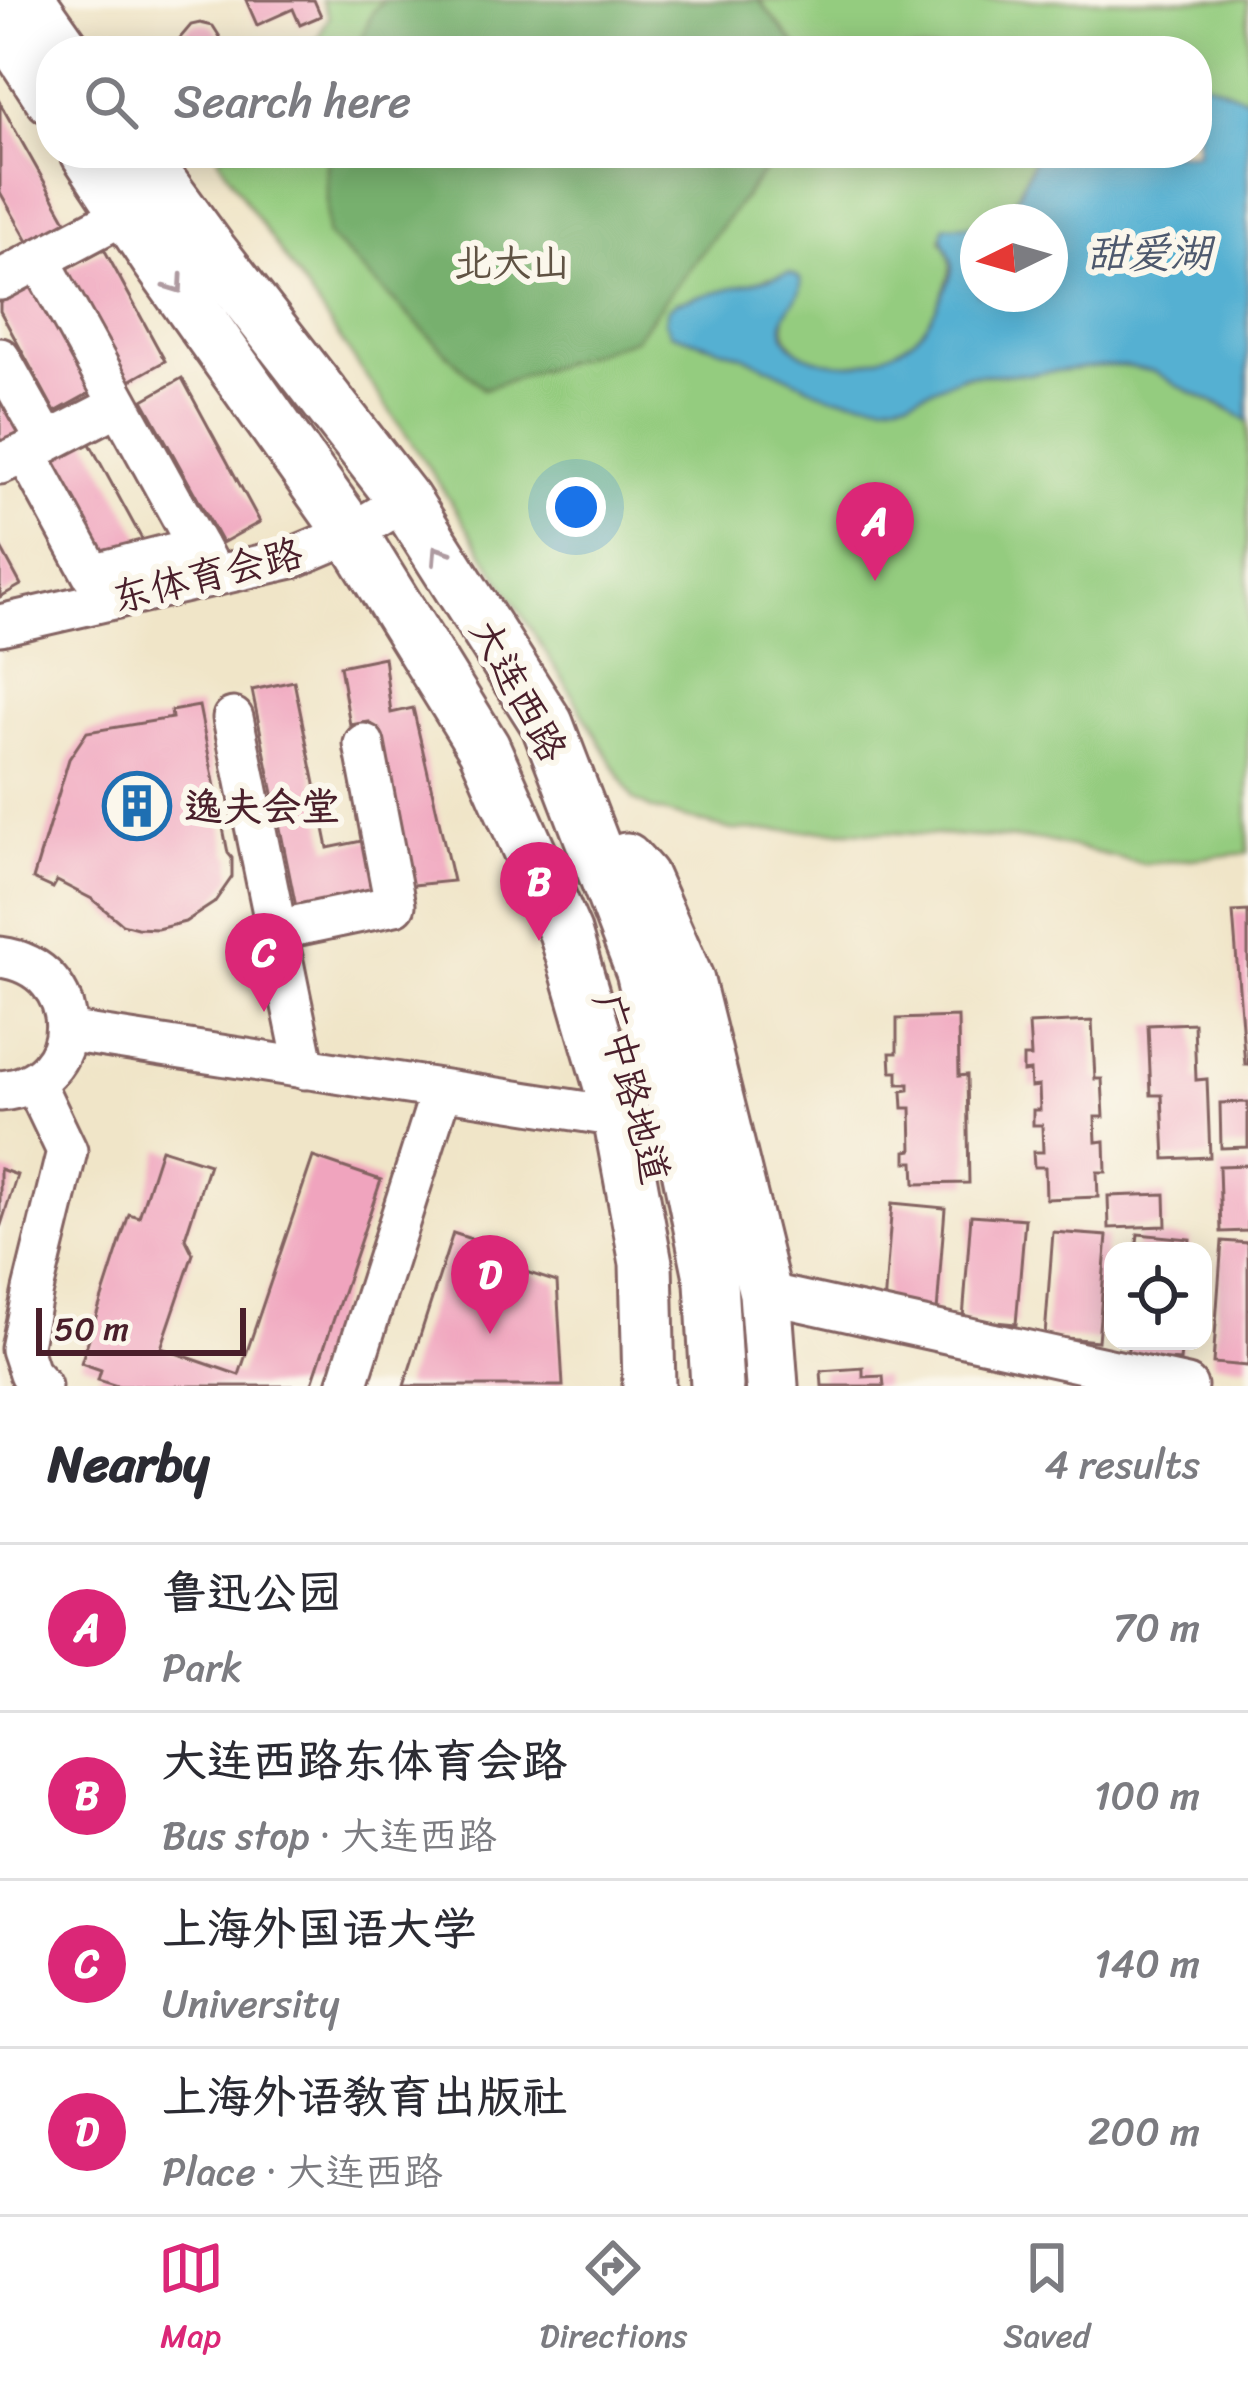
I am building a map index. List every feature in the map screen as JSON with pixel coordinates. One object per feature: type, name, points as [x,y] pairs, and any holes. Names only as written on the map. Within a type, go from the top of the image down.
[{"type":"main road","name":"大连西路","points":[[97,168],[362,552],[484,748],[565,932],[619,1117],[646,1263],[649,1386]]},
{"type":"main road","name":"大连西路","points":[[150,168],[405,501],[547,724],[642,971],[711,1282],[742,1382]]},
{"type":"main road","name":"广中路地道","points":[[362,552],[438,620],[468,655],[509,735],[577,894],[644,1118],[666,1217],[689,1386]]},
{"type":"main road","name":"广中路地道","points":[[547,724],[610,841],[668,995],[717,1185],[742,1382]]},
{"type":"main road","points":[[610,841],[642,877],[688,981],[765,1294],[742,1382]]},
{"type":"street","points":[[0,280],[127,213]]},
{"type":"street","points":[[0,358],[24,453],[92,574],[206,561],[47,273]]},
{"type":"street","points":[[24,453],[119,405]]},
{"type":"street","name":"东体育会路","points":[[0,625],[206,561],[362,552],[405,501]]},
{"type":"street","points":[[233,718],[304,1069]]},
{"type":"street","points":[[276,930],[395,904],[364,744]]},
{"type":"street","points":[[0,957],[18,959],[39,970],[55,986],[64,1008],[61,1051],[50,1069],[17,1087],[68,1151],[16,1287],[21,1349],[29,1373],[41,1386]]},
{"type":"street","points":[[66,1031],[619,1117]]},
{"type":"street","points":[[347,1386],[442,1090]]},
{"type":"street","points":[[765,1294],[1186,1386]]},
{"type":"green space","points":[[321,0],[1248,0],[1248,99],[1212,84],[1212,36],[319,36],[329,17]]},
{"type":"green space","points":[[384,0],[759,0],[788,36],[362,36],[373,11]]},
{"type":"green space","points":[[225,168],[1030,168],[1014,204],[960,204],[960,226],[945,226],[941,240],[951,265],[946,285],[924,330],[902,349],[849,364],[814,360],[799,352],[785,332],[783,308],[769,277],[671,333],[742,355],[830,396],[968,376],[1125,366],[1159,373],[1248,421],[1248,853],[1144,864],[1043,840],[732,830],[654,810],[634,800],[435,477]]},
{"type":"green space","name":"北大山","points":[[327,168],[766,168],[635,339],[483,389],[327,235]]},
{"type":"water","name":"甜爱湖","points":[[1212,84],[1248,99],[1248,421],[1156,372],[1124,366],[965,375],[910,398],[885,402],[830,396],[742,355],[671,333],[665,321],[668,309],[677,302],[789,273],[801,285],[784,318],[787,340],[816,359],[851,364],[869,361],[907,343],[932,316],[952,269],[943,237],[945,226],[960,226],[960,312],[1068,312],[1068,204],[1014,204],[1030,168],[1212,168]]},
{"type":"building","points":[[246,0],[314,0],[321,16],[300,25],[293,9],[257,25]]},
{"type":"building","points":[[191,25],[213,26],[219,36],[182,36]]},
{"type":"building","points":[[0,103],[68,224],[30,245],[0,192]]},
{"type":"building","points":[[104,249],[165,361],[126,383],[65,270]]},
{"type":"building","points":[[33,278],[95,390],[55,412],[0,311],[0,296]]},
{"type":"building","points":[[182,378],[260,522],[222,543],[143,400]]},
{"type":"building","points":[[0,388],[24,432],[0,445]]},
{"type":"building","points":[[83,431],[144,543],[105,565],[44,452]]},
{"type":"building","points":[[0,546],[21,585],[0,597]]},
{"type":"building","points":[[384,657],[391,713],[413,708],[453,881],[403,886],[369,722],[350,725],[340,666]]},
{"type":"building","points":[[294,681],[328,848],[376,838],[387,888],[296,907],[252,690]]},
{"type":"building","name":"逸夫会堂","points":[[199,706],[232,858],[232,877],[214,903],[185,922],[137,928],[122,924],[92,899],[57,881],[53,888],[33,879],[69,759],[87,732],[172,718],[171,711]]},
{"type":"building","points":[[1248,911],[1248,1065],[1245,1065],[1233,912]]},
{"type":"building","points":[[958,1017],[959,1076],[967,1075],[969,1183],[915,1184],[914,1162],[906,1162],[906,1151],[912,1150],[911,1108],[903,1108],[902,1091],[909,1090],[909,1084],[898,1084],[898,1072],[891,1072],[890,1053],[897,1053],[897,1019]]},
{"type":"building","points":[[1092,1021],[1095,1079],[1102,1079],[1104,1117],[1095,1117],[1096,1142],[1105,1141],[1106,1172],[1097,1172],[1098,1197],[1046,1199],[1045,1167],[1034,1167],[1033,1152],[1043,1152],[1042,1125],[1033,1125],[1033,1110],[1040,1110],[1039,1086],[1031,1087],[1030,1071],[1023,1072],[1023,1057],[1031,1057],[1029,1024]]},
{"type":"building","points":[[1194,1023],[1196,1080],[1207,1079],[1210,1157],[1165,1159],[1162,1095],[1151,1095],[1148,1025]]},
{"type":"building","points":[[1248,1102],[1248,1147],[1221,1148],[1220,1103]]},
{"type":"building","points":[[161,1149],[209,1164],[185,1238],[193,1254],[161,1348],[239,1375],[313,1157],[381,1180],[311,1386],[117,1386],[98,1380],[101,1370],[81,1363],[129,1214],[139,1217]]},
{"type":"building","points":[[1248,1165],[1248,1231],[1221,1232],[1219,1166]]},
{"type":"building","points":[[0,1169],[17,1175],[1,1225],[0,1224]]},
{"type":"building","points":[[1165,1194],[1166,1226],[1109,1228],[1108,1196]]},
{"type":"building","points":[[892,1203],[945,1208],[937,1312],[884,1307]]},
{"type":"building","points":[[971,1215],[1025,1219],[1016,1324],[963,1319]]},
{"type":"building","points":[[1053,1232],[1107,1236],[1098,1341],[1045,1336]]},
{"type":"building","points":[[453,1233],[499,1248],[495,1262],[557,1282],[563,1386],[404,1386]]},
{"type":"building","points":[[1138,1234],[1190,1239],[1190,1242],[1137,1242]]},
{"type":"building","points":[[1222,1241],[1248,1243],[1248,1366],[1213,1363]]},
{"type":"building","points":[[1128,1350],[1181,1350],[1180,1361],[1127,1356]]},
{"type":"building","points":[[863,1368],[863,1377],[883,1376],[884,1386],[822,1386],[821,1371]]},
{"type":"place","name":"鲁迅公园","points":[[875,581]]},
{"type":"place","name":"逸夫会堂","points":[[137,806]]},
{"type":"place","name":"大连西路东体育会路","points":[[539,941]]},
{"type":"place","name":"上海外国语大学","points":[[264,1012]]},
{"type":"place","name":"上海外语教育出版社","points":[[490,1334]]}]
